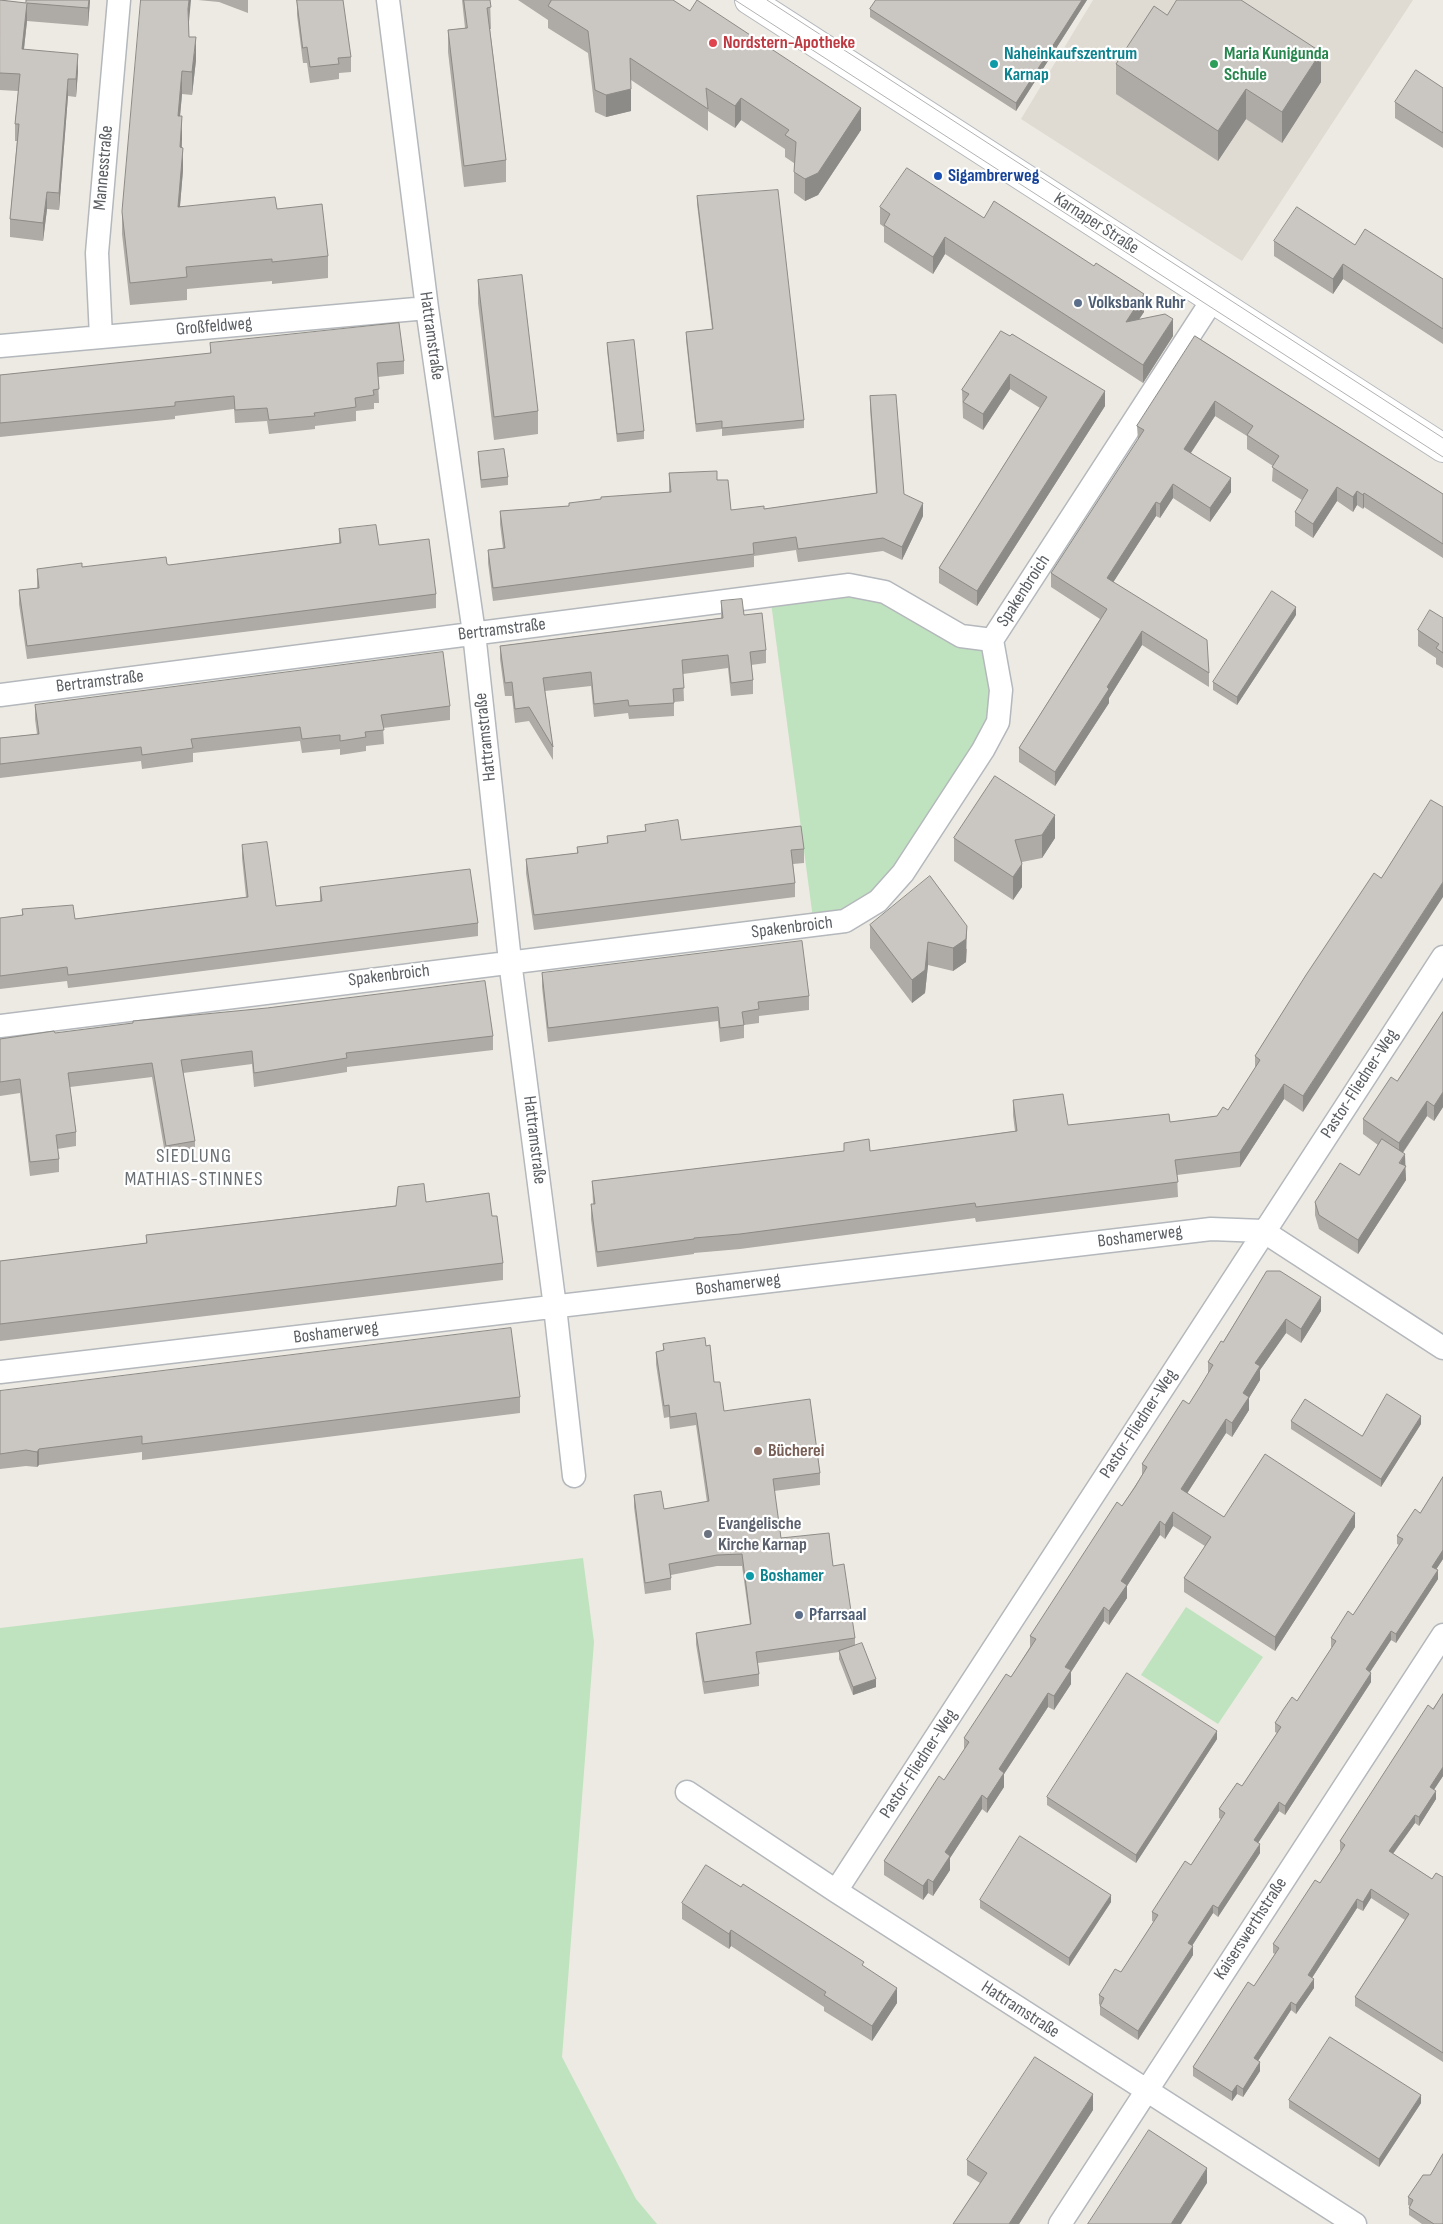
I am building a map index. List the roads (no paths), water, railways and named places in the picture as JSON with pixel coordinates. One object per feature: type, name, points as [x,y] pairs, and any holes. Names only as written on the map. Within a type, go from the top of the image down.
[{"type":"main road","name":"Karnaper Straße","points":[[749,0],[1443,448]]},
{"type":"street","name":"Mannesstraße","points":[[101,337],[97,253],[119,0]]},
{"type":"street","name":"Hattramstraße","points":[[388,0],[427,308],[474,633],[510,961],[555,1307],[574,1476]]},
{"type":"street","name":"Spakenbroich","points":[[0,1026],[510,961],[845,921],[878,901],[903,873],[983,750],[998,722],[1001,690],[992,640],[1213,299]]},
{"type":"street","name":"Großfeldweg","points":[[0,346],[427,308]]},
{"type":"street","name":"Bertramstraße","points":[[0,694],[849,585],[885,592],[962,636],[992,640]]},
{"type":"street","name":"Pastor-Fliedner-Weg","points":[[836,1891],[1263,1231],[1443,957]]},
{"type":"street","name":"Boshamerweg","points":[[0,1372],[1211,1229],[1263,1231]]},
{"type":"street","points":[[1263,1231],[1443,1348]]},
{"type":"street","name":"Kaiserswerthstraße","points":[[1060,2224],[1145,2090],[1443,1635]]},
{"type":"street","name":"Hattramstraße","points":[[686,1792],[836,1891],[1356,2224]]},
{"type":"tram line","points":[[735,0],[1443,457]]},
{"type":"tram line","points":[[767,0],[1443,438]]},
{"type":"place","name":"Nordstern-Apotheke","points":[[713,43]]},
{"type":"place","name":"Naheinkaufszentrum Karnap","points":[[994,64]]},
{"type":"place","name":"Maria Kunigunda Schule","points":[[1214,64]]},
{"type":"place","name":"Sigambrerweg","points":[[938,176]]},
{"type":"place","name":"Volksbank Ruhr","points":[[1078,303]]},
{"type":"place","name":"Bücherei","points":[[758,1451]]},
{"type":"place","name":"Evangelische Kirche Karnap","points":[[708,1534]]},
{"type":"place","name":"Boshamer","points":[[750,1576]]},
{"type":"place","name":"Pfarrsaal","points":[[799,1615]]},
{"type":"district","name":"SIEDLUNG MATHIAS-STINNES","points":[[194,1168]]}]
